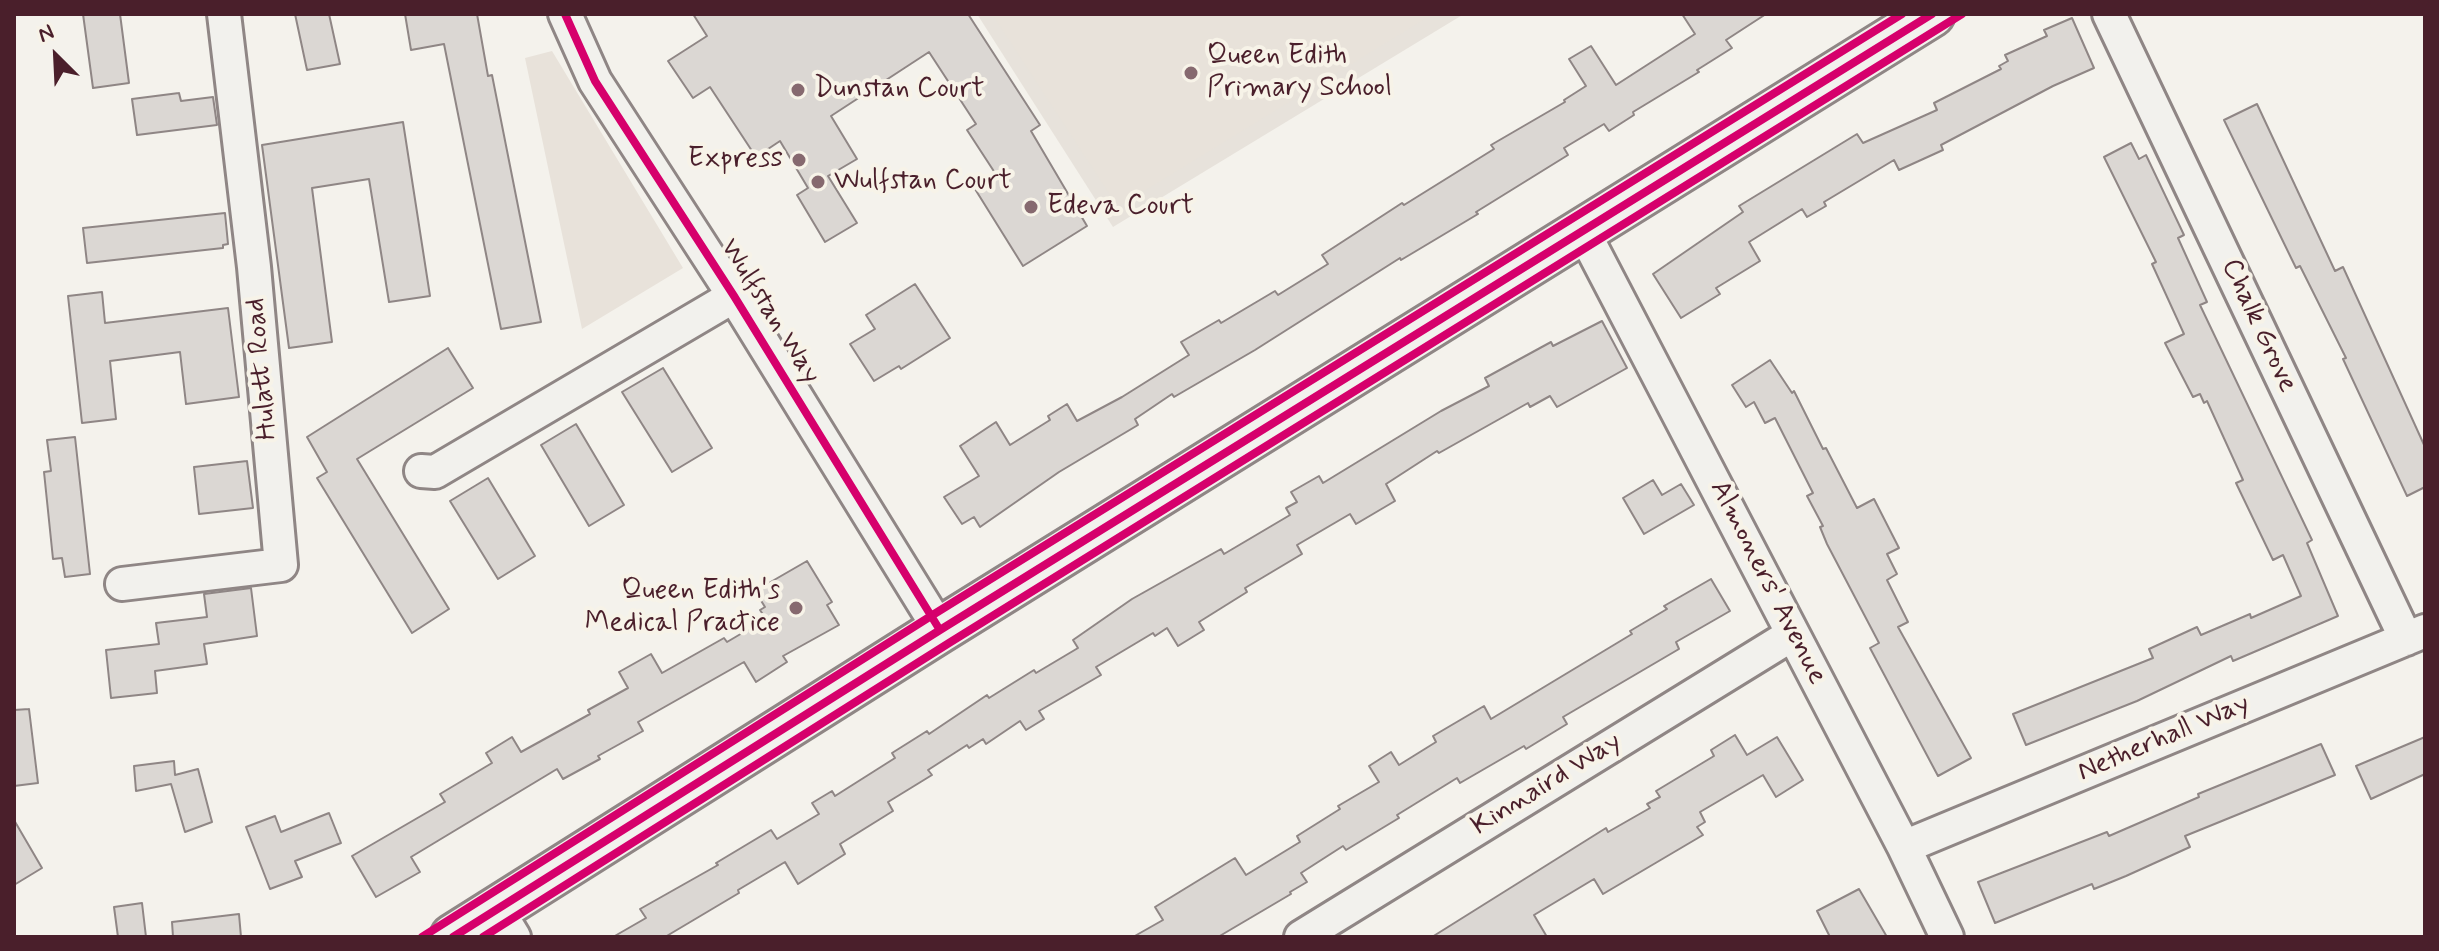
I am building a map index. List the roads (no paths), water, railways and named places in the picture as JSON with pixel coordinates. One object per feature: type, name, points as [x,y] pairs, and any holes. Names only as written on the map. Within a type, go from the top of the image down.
[{"type":"street","name":"Hulatt Road","points":[[122,584],[281,565],[254,267],[224,14]]},
{"type":"street","name":"Wulfstan Way","points":[[565,14],[595,81],[734,296],[940,630]]},
{"type":"street","points":[[453,937],[505,923],[940,630],[1932,14]]},
{"type":"street","name":"Chalk Grove","points":[[2109,14],[2416,635]]},
{"type":"street","name":"Almoners' Avenue","points":[[1583,231],[1904,847],[1947,937]]},
{"type":"street","name":"Wulfstan Way","points":[[421,471],[435,472],[734,296]]},
{"type":"street","name":"Kinnaird Way","points":[[1301,937],[1793,634]]},
{"type":"street","name":"Netherhall Way","points":[[1904,847],[2416,635]]},
{"type":"place","name":"Queen Edith Primary School","points":[[1191,73]]},
{"type":"place","name":"Dunstan Court","points":[[798,90]]},
{"type":"place","name":"Express","points":[[799,160]]},
{"type":"place","name":"Wulfstan Court","points":[[818,182]]},
{"type":"place","name":"Edeva Court","points":[[1031,207]]},
{"type":"place","name":"Queen Edith's Medical Practice","points":[[796,608]]}]
